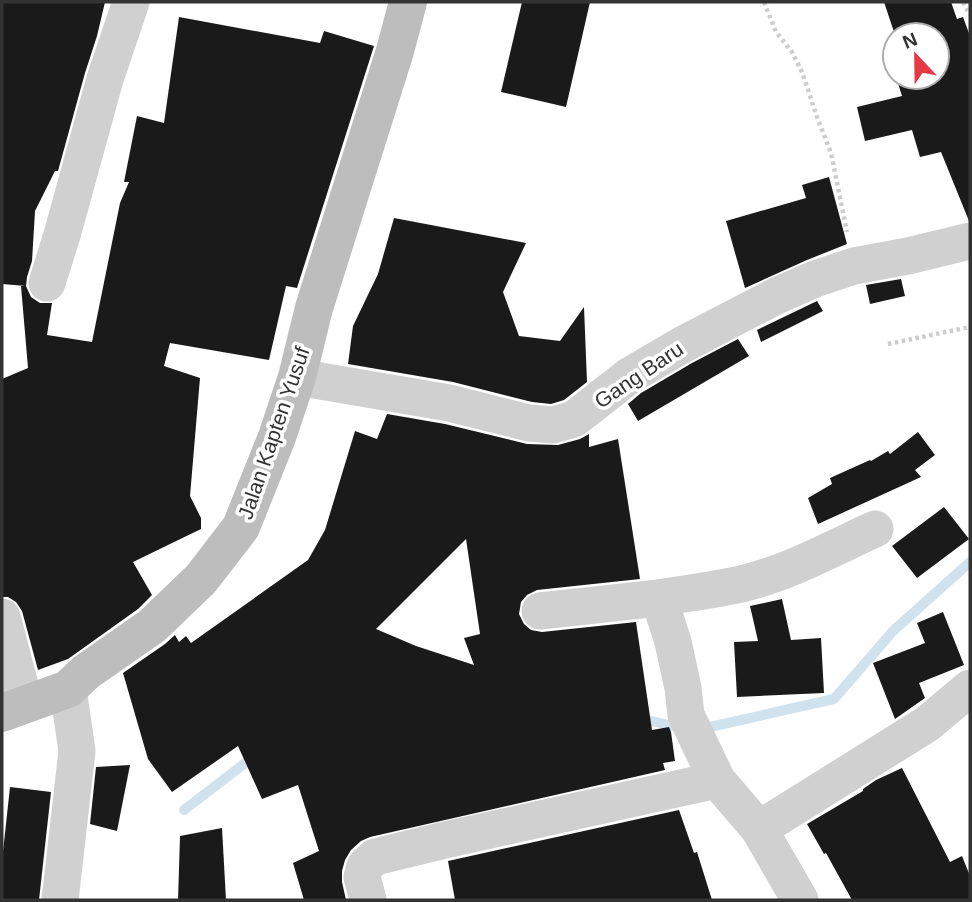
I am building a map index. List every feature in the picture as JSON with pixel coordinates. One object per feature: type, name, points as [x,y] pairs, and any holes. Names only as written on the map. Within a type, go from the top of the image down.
[{"type":"main road","name":"Jalan Kapten Yusuf","points":[[13,708],[68,689],[86,672],[152,626],[201,579],[241,527],[298,377],[314,308],[408,2]]},
{"type":"street","points":[[47,283],[105,79],[131,2]]},
{"type":"street","name":"Gang Baru","points":[[298,377],[449,403],[529,423],[553,425],[573,419],[629,376],[776,296],[854,266],[970,241]]},
{"type":"street","points":[[540,611],[659,598],[745,583],[799,563],[875,529]]},
{"type":"street","points":[[659,598],[673,642],[686,715],[711,766],[759,829],[800,900]]},
{"type":"street","points":[[2,617],[13,708]]},
{"type":"street","points":[[759,829],[927,724],[970,688]]},
{"type":"street","points":[[60,900],[78,751],[68,689]]},
{"type":"street","points":[[368,900],[362,877],[365,866],[375,857],[711,766]]},
{"type":"path","points":[[764,2],[776,32],[792,52],[802,72],[831,153],[854,266]]},
{"type":"path","points":[[963,2],[970,15]]},
{"type":"path","points":[[888,344],[970,327]]},
{"type":"building","points":[[2,2],[105,2],[58,171],[55,171],[35,211],[32,261],[26,286],[2,284]]},
{"type":"building","points":[[522,2],[590,2],[566,107],[501,92]]},
{"type":"building","points":[[884,2],[951,2],[957,19],[963,17],[970,36],[969,221],[941,152],[920,157],[912,130],[865,141],[857,107],[902,96],[900,91],[951,91],[951,21],[890,21]]},
{"type":"building","points":[[179,17],[320,43],[324,31],[374,46],[297,288],[286,286],[269,360],[170,343],[164,366],[200,378],[190,496],[201,518],[201,529],[133,562],[152,595],[138,609],[68,659],[38,670],[22,611],[16,602],[2,597],[2,379],[28,368],[21,286],[26,286],[31,297],[40,303],[52,303],[47,335],[92,342],[120,203],[129,182],[124,182],[137,116],[164,123]]},
{"type":"building","points":[[829,177],[847,244],[745,288],[726,221],[806,198],[802,185]]},
{"type":"building","points":[[394,218],[526,243],[503,292],[519,336],[560,341],[584,307],[587,382],[564,400],[551,404],[532,402],[453,382],[348,364],[353,326],[378,274]]},
{"type":"building","points":[[901,279],[905,296],[870,304],[866,285]]},
{"type":"building","points":[[817,301],[823,311],[761,342],[757,330]]},
{"type":"building","points":[[738,339],[749,356],[638,421],[628,404],[641,393]]},
{"type":"building","points":[[387,414],[445,424],[527,444],[558,445],[589,434],[589,447],[618,439],[640,579],[537,590],[521,602],[519,614],[531,630],[542,632],[636,622],[652,730],[669,727],[675,761],[663,763],[665,770],[370,837],[351,850],[345,860],[342,882],[346,900],[304,900],[293,863],[319,851],[298,785],[262,799],[238,746],[172,792],[148,759],[123,673],[175,635],[179,642],[186,636],[191,643],[308,560],[325,530],[355,431],[377,439]],"holes":[[[466,539],[480,634],[464,638],[474,665],[416,646],[376,629]]]},
{"type":"building","points":[[918,432],[935,455],[915,470],[921,477],[818,524],[808,498],[832,484],[830,478],[888,451],[890,454]]},
{"type":"building","points":[[944,507],[969,539],[917,578],[892,546]]},
{"type":"building","points":[[782,599],[791,640],[821,638],[824,693],[737,697],[734,642],[758,641],[750,606]]},
{"type":"building","points":[[943,612],[964,665],[919,683],[925,698],[895,719],[873,663],[925,643],[917,623]]},
{"type":"building","points":[[130,765],[117,831],[90,824],[96,767]]},
{"type":"building","points":[[902,768],[950,862],[962,856],[970,876],[970,900],[852,900],[807,824],[863,791],[876,780]]},
{"type":"building","points":[[10,787],[51,792],[39,900],[2,900],[2,861]]},
{"type":"building","points":[[679,810],[694,853],[697,852],[712,900],[455,900],[448,861]]},
{"type":"building","points":[[222,828],[226,900],[178,900],[180,836]]},
{"type":"waterway","points":[[701,729],[834,699],[893,631],[970,562]]},
{"type":"waterway","points":[[639,718],[685,729]]},
{"type":"waterway","points":[[184,810],[257,754]]}]
